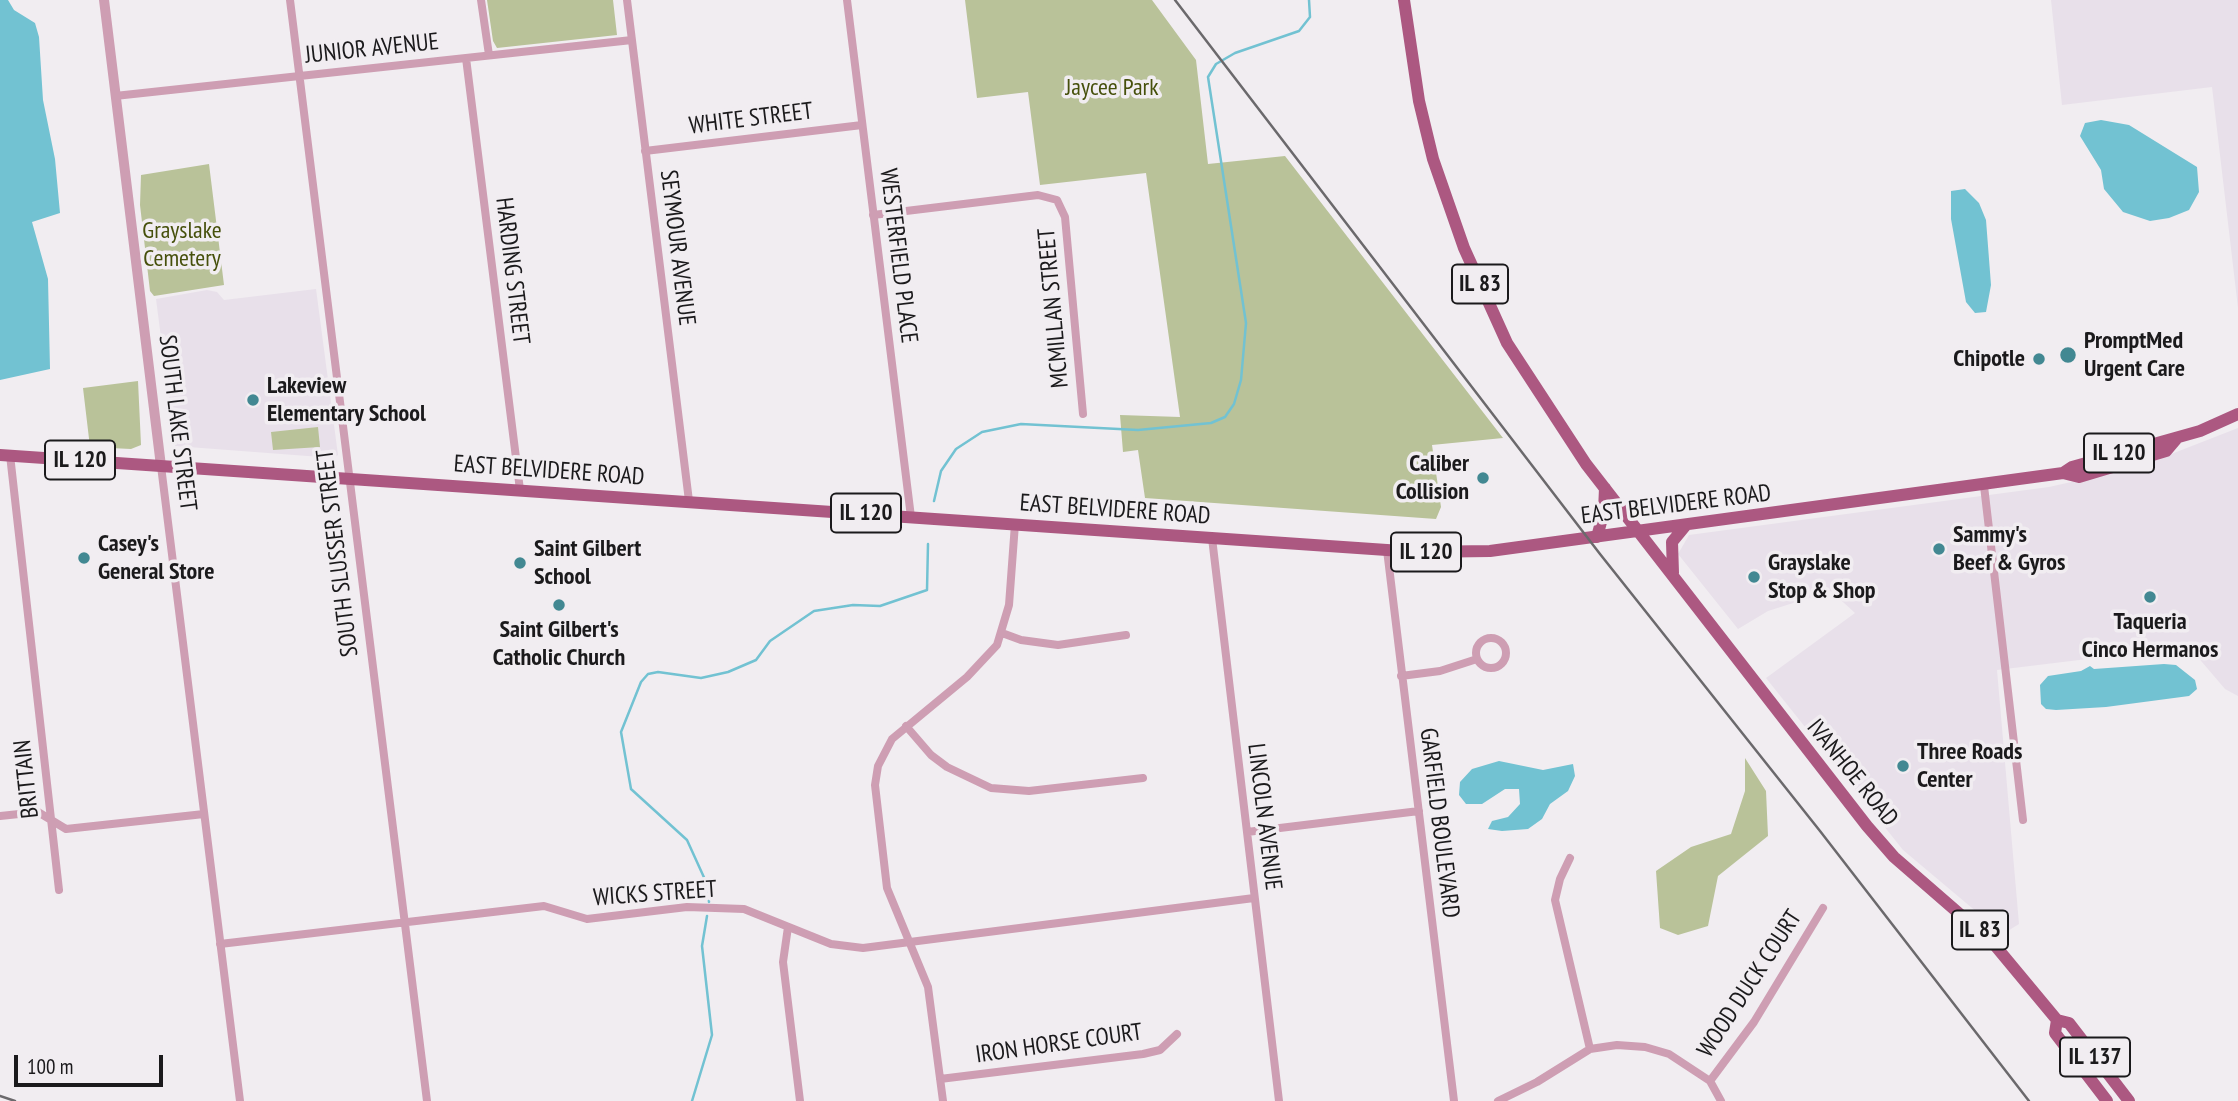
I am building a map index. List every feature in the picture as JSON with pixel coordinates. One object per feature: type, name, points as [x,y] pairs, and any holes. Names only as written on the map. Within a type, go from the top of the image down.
[{"type":"main road","name":"IL 83","points":[[1404,0],[1419,101],[1430,147],[1464,248],[1507,343],[1605,488],[1638,531]]},
{"type":"main road","name":"EAST BELVIDERE ROAD","points":[[161,466],[1387,550],[1490,551],[1984,486],[2063,473],[2072,467],[2163,439],[2177,438],[2238,414]]},
{"type":"main road","name":"IL 120","points":[[5,455],[161,466]]},
{"type":"main road","points":[[1597,537],[1604,511],[1605,488]]},
{"type":"main road","points":[[1674,577],[1672,542],[1686,525]]},
{"type":"main road","name":"IVANHOE ROAD","points":[[1638,531],[1877,839],[1993,943],[2057,1020]]},
{"type":"main road","points":[[2057,1020],[2055,1033],[2107,1101]]},
{"type":"main road","name":"IL 137","points":[[2057,1020],[2069,1023],[2129,1101]]},
{"type":"street","name":"SOUTH LAKE STREET","points":[[104,0],[240,1101]]},
{"type":"street","name":"SOUTH SLUSSER STREET","points":[[290,0],[427,1101]]},
{"type":"street","points":[[481,0],[489,55]]},
{"type":"street","name":"SEYMOUR AVENUE","points":[[627,0],[689,501]]},
{"type":"street","name":"WESTERFIELD PLACE","points":[[847,0],[911,517]]},
{"type":"street","name":"JUNIOR AVENUE","points":[[115,96],[632,40]]},
{"type":"street","name":"HARDING STREET","points":[[466,58],[520,490]]},
{"type":"street","name":"WHITE STREET","points":[[645,150],[862,125]]},
{"type":"street","name":"MCMILLAN STREET","points":[[873,215],[1038,195],[1057,200],[1065,217],[1083,414]]},
{"type":"street","name":"BRITTAIN","points":[[5,455],[59,890]]},
{"type":"street","points":[[1984,486],[2023,820]]},
{"type":"street","points":[[943,1101],[929,987],[887,888],[874,785],[884,751],[906,726],[975,669],[997,645],[1009,605],[1015,524]]},
{"type":"street","name":"LINCOLN AVENUE","points":[[1212,538],[1279,1101]]},
{"type":"street","name":"GARFIELD BOULEVARD","points":[[1387,550],[1454,1101]]},
{"type":"street","points":[[1002,633],[1021,640],[1058,645],[1126,635]]},
{"type":"street","points":[[1401,676],[1440,671],[1477,659]]},
{"type":"street","points":[[906,726],[947,767],[991,788],[1029,791],[1143,778]]},
{"type":"street","points":[[1247,832],[1419,811]]},
{"type":"street","points":[[0,816],[38,812],[66,829],[204,814]]},
{"type":"street","points":[[1570,858],[1560,879],[1555,900],[1590,1049]]},
{"type":"street","name":"WICKS STREET","points":[[220,944],[404,925],[544,906],[587,919],[687,906],[744,909],[846,948],[1254,898]]},
{"type":"street","name":"WOOD DUCK COURT","points":[[1710,1081],[1754,1022],[1823,908]]},
{"type":"street","points":[[788,927],[783,962],[800,1101]]},
{"type":"street","name":"IRON HORSE COURT","points":[[940,1079],[1143,1054],[1160,1050],[1177,1034]]},
{"type":"street","points":[[1497,1101],[1537,1082],[1590,1049],[1645,1047],[1669,1054],[1710,1081],[1721,1101]]},
{"type":"shaded area","points":[[2051,0],[2238,0],[2238,308],[2212,87],[2062,105]]},
{"type":"shaded area","points":[[316,289],[338,455],[334,458],[175,446],[156,299],[207,290],[217,292],[224,300]]},
{"type":"shaded area","points":[[2238,428],[2238,696],[2225,689],[2196,655],[2178,648],[1997,670],[2019,924],[2003,934],[1903,850],[1766,678],[1855,613],[1831,591],[1768,611],[1738,629],[1678,554],[1689,535],[2049,487],[2138,467]]},
{"type":"green space","points":[[487,0],[613,0],[617,35],[497,48],[493,41]]},
{"type":"green space","name":"Jaycee Park","points":[[965,0],[1152,0],[1196,60],[1208,164],[1285,156],[1503,438],[1432,445],[1441,507],[1436,519],[1145,498],[1138,450],[1123,452],[1120,415],[1180,417],[1146,173],[1040,185],[1028,92],[977,98]]},
{"type":"green space","name":"Grayslake Cemetery","points":[[209,164],[224,285],[154,296],[150,291],[140,205],[141,175]]},
{"type":"green space","points":[[138,381],[141,445],[131,449],[90,447],[83,388]]},
{"type":"green space","points":[[318,427],[320,447],[273,450],[271,432]]},
{"type":"green space","points":[[1745,758],[1766,791],[1768,836],[1718,876],[1708,926],[1678,935],[1660,928],[1656,871],[1691,847],[1731,834],[1745,791]]},
{"type":"water","points":[[0,0],[8,0],[14,10],[35,23],[39,37],[43,100],[55,159],[60,213],[32,222],[48,279],[50,369],[0,380]]},
{"type":"water","points":[[2101,120],[2129,125],[2197,167],[2199,192],[2189,210],[2169,218],[2150,221],[2123,212],[2104,189],[2101,170],[2080,136],[2085,123]]},
{"type":"water","points":[[1965,189],[1979,203],[1986,220],[1991,285],[1986,312],[1975,313],[1966,302],[1951,219],[1951,191]]},
{"type":"water","points":[[2176,665],[2195,680],[2197,689],[2189,696],[2106,707],[2056,710],[2046,709],[2041,704],[2040,685],[2048,676],[2081,671],[2090,666],[2094,669]]},
{"type":"water","points":[[1499,761],[1543,770],[1573,764],[1575,776],[1568,791],[1550,804],[1542,819],[1528,829],[1488,829],[1492,821],[1508,817],[1520,804],[1519,789],[1505,789],[1482,804],[1466,804],[1459,795],[1460,782],[1472,769]]},
{"type":"waterway","points":[[934,501],[941,471],[956,449],[982,432],[1021,424],[1138,430],[1211,423],[1225,417],[1234,404],[1241,380],[1246,323],[1208,77],[1216,64],[1235,53],[1299,31],[1310,17],[1309,0]]},
{"type":"waterway","points":[[709,902],[707,884],[687,840],[631,789],[621,732],[641,682],[648,674],[658,672],[701,678],[728,672],[756,660],[770,641],[814,611],[853,605],[880,606],[927,590],[928,544]]},
{"type":"waterway","points":[[692,1101],[712,1035],[702,946],[707,916]]},
{"type":"railway","points":[[1175,0],[1600,554],[1820,831],[2029,1101]]},
{"type":"railway","points":[[0,1096],[15,1101]]},
{"type":"place","name":"PromptMed Urgent Care","points":[[2068,355]]},
{"type":"place","name":"Chipotle","points":[[2039,359]]},
{"type":"place","name":"Lakeview Elementary School","points":[[253,400]]},
{"type":"place","name":"Caliber Collision","points":[[1483,478]]},
{"type":"place","name":"Sammy's Beef & Gyros","points":[[1939,549]]},
{"type":"place","name":"Casey's General Store","points":[[84,558]]},
{"type":"place","name":"Saint Gilbert School","points":[[520,563]]},
{"type":"place","name":"Grayslake Stop & Shop","points":[[1754,577]]},
{"type":"place","name":"Taqueria Cinco Hermanos","points":[[2150,597]]},
{"type":"place","name":"Saint Gilbert's Catholic Church","points":[[559,605]]},
{"type":"place","name":"Three Roads Center","points":[[1903,766]]}]
